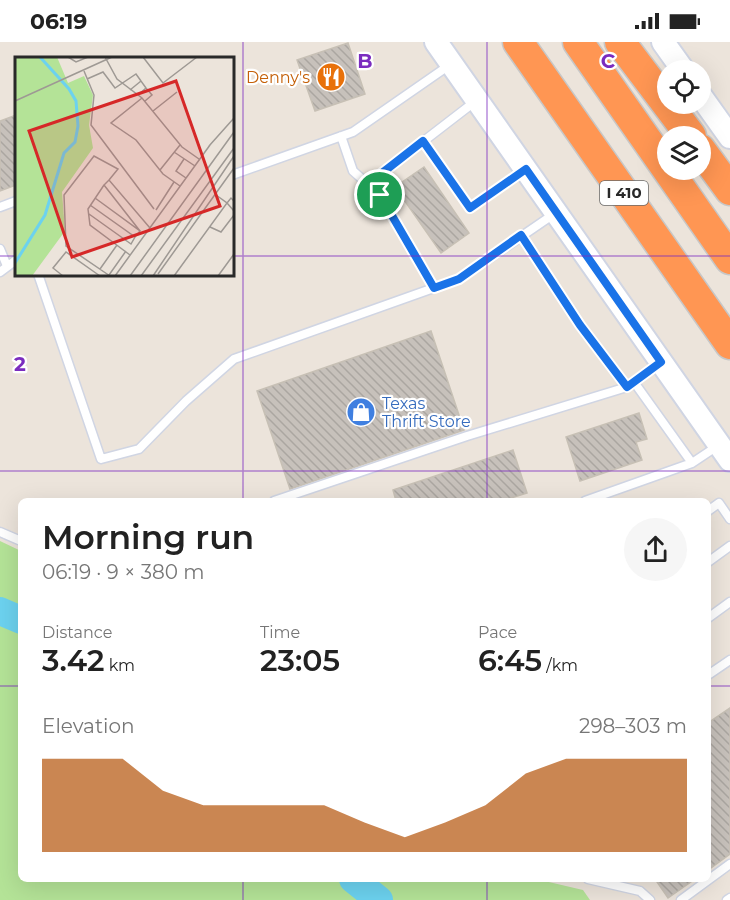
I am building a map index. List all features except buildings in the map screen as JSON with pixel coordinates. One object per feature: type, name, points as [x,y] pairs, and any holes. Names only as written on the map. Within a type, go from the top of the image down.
[{"type":"highway","name":"I 410","points":[[518,42],[730,344]]},
{"type":"highway","name":"I 410","points":[[578,42],[730,259]]},
{"type":"highway","points":[[620,42],[683,126]]},
{"type":"highway","points":[[711,164],[730,190]]},
{"type":"main road","points":[[436,42],[725,452]]},
{"type":"main road","points":[[664,42],[676,60]]},
{"type":"main road","points":[[711,110],[730,137]]},
{"type":"lane","points":[[234,174],[341,136],[382,113],[451,64]]},
{"type":"lane","points":[[368,184],[477,100]]},
{"type":"lane","points":[[341,136],[353,171],[380,195],[434,288]]},
{"type":"lane","points":[[423,141],[470,208],[526,169]]},
{"type":"lane","points":[[0,207],[15,201]]},
{"type":"lane","points":[[39,276],[101,459],[139,449],[186,401],[234,360],[459,279],[556,213]]},
{"type":"lane","points":[[521,235],[580,325],[692,463]]},
{"type":"lane","points":[[0,249],[4,269]]},
{"type":"lane","points":[[283,498],[467,436],[631,385],[661,362]]},
{"type":"lane","points":[[593,498],[725,452]]},
{"type":"lane","points":[[711,508],[720,503],[730,519]]},
{"type":"lane","points":[[0,532],[18,540]]},
{"type":"lane","points":[[711,560],[730,546]]},
{"type":"lane","points":[[711,616],[730,602]]},
{"type":"lane","points":[[711,673],[730,660]]},
{"type":"lane","points":[[711,878],[730,864]]},
{"type":"lane","points":[[601,882],[640,891],[650,900]]},
{"type":"lane","points":[[681,900],[706,882]]},
{"type":"green space","points":[[0,541],[18,550],[18,882],[549,882],[583,890],[590,900],[0,900]]},
{"type":"waterway","points":[[0,611],[18,619]]},
{"type":"waterway","points":[[357,882],[379,900]]},
{"type":"place","name":"Denny's","points":[[331,77]]},
{"type":"place","name":"Texas Thrift Store","points":[[361,412]]},
{"type":"route","points":[[423,141],[470,208],[526,169],[661,362],[627,387],[580,325],[521,235],[459,279],[434,288],[380,195],[368,184],[423,141]]}]
